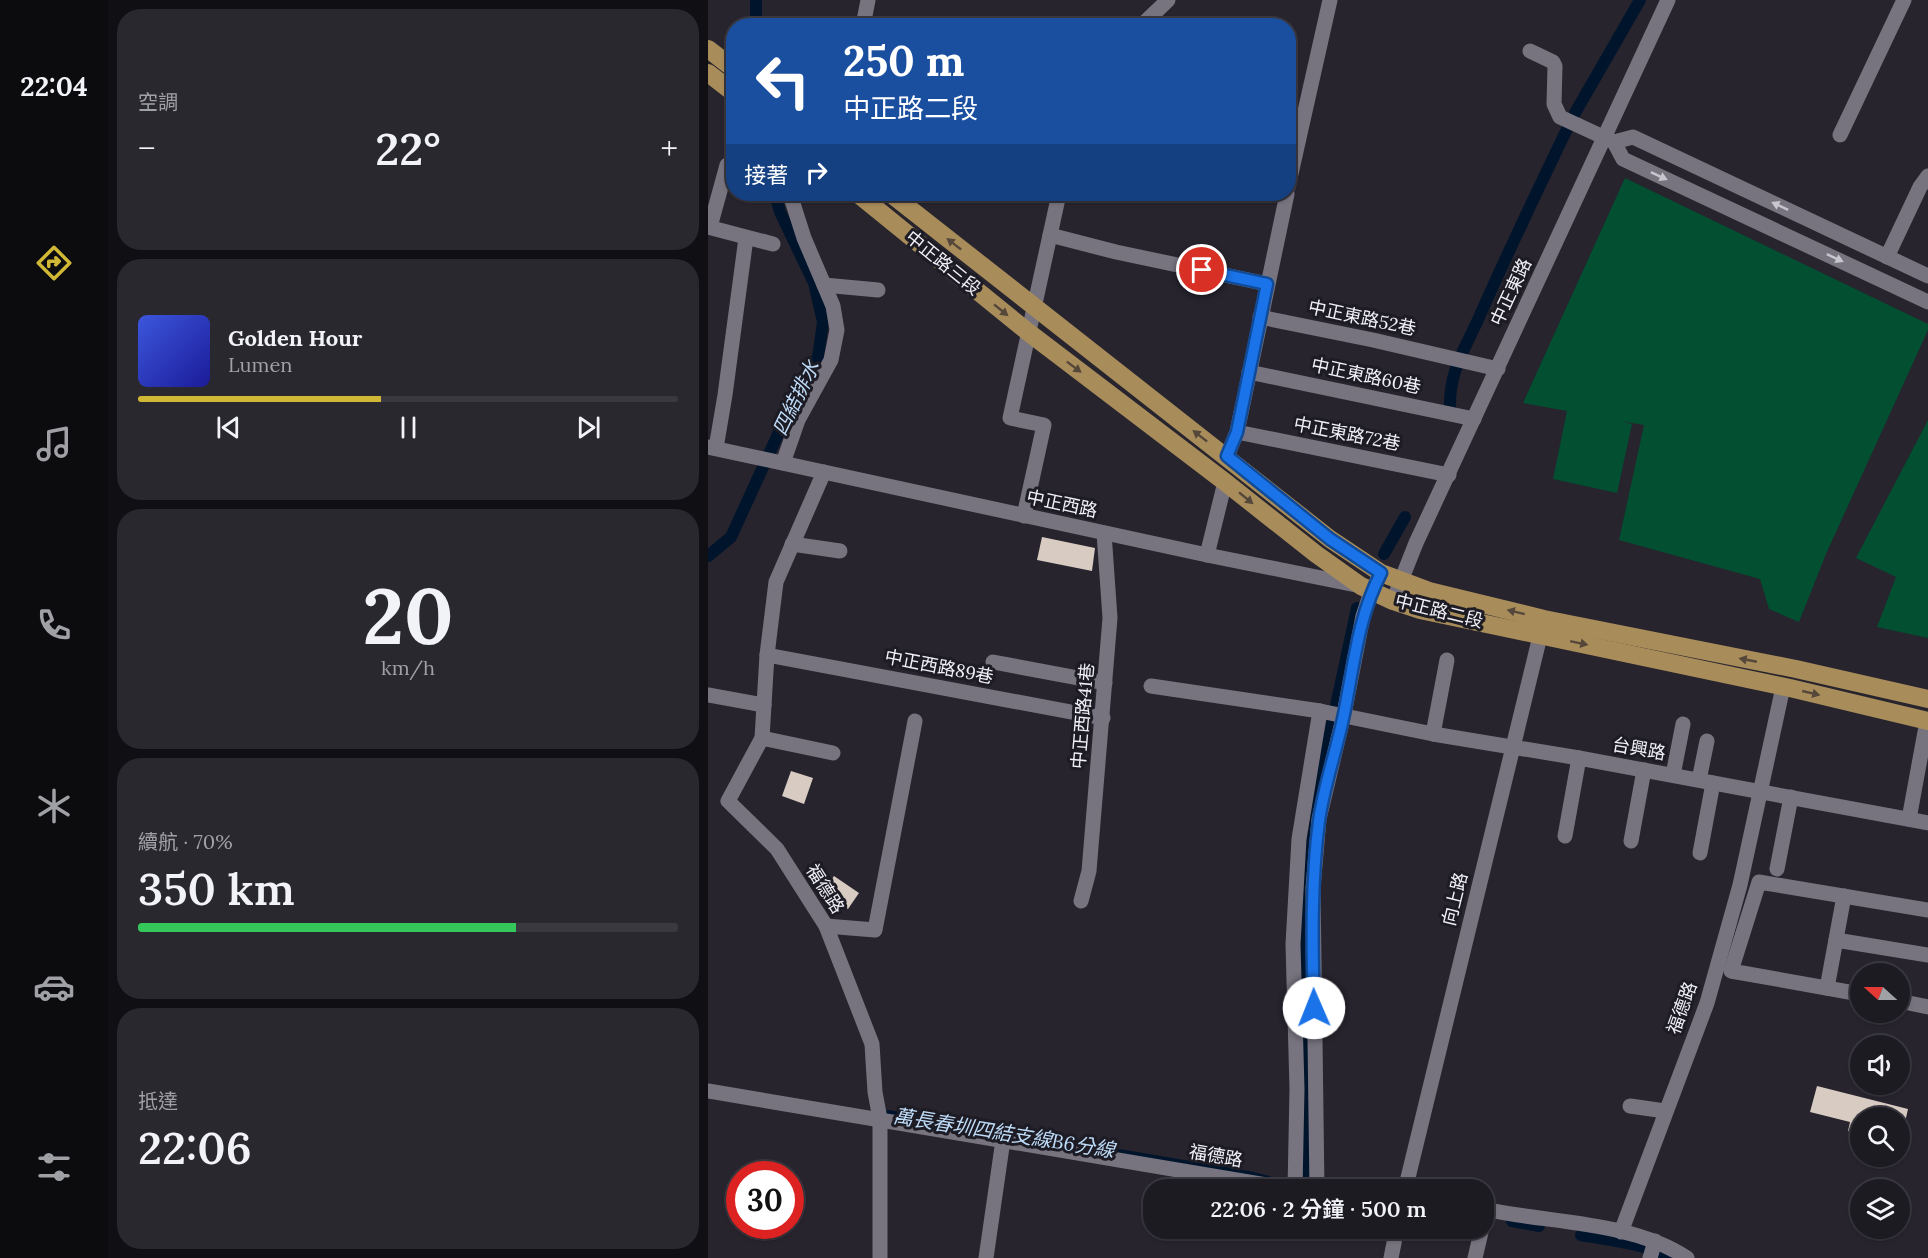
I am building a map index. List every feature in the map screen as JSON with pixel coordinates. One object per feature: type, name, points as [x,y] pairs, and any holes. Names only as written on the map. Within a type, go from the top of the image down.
[{"type":"main road","points":[[708,49],[726,63]]},
{"type":"main road","points":[[708,73],[726,87]]},
{"type":"main road","name":"中正路三段","points":[[867,201],[1028,332]]},
{"type":"main road","name":"中正路三段","points":[[900,201],[1033,306]]},
{"type":"main road","name":"中正路二段","points":[[1033,306],[1330,539],[1381,573],[1429,591],[1542,627],[1927,721]]},
{"type":"main road","name":"中正路二段","points":[[1028,332],[1316,554],[1366,589],[1393,601],[1420,610],[1542,627],[1796,669],[1928,699]]},
{"type":"street","points":[[865,18],[868,0]]},
{"type":"street","points":[[1149,18],[1168,0]]},
{"type":"street","points":[[1296,151],[1330,0]]},
{"type":"street","name":"中正東路","points":[[1393,601],[1474,419],[1609,140],[1667,0]]},
{"type":"street","points":[[1840,135],[1904,0]]},
{"type":"street","points":[[1530,51],[1553,62],[1555,66],[1554,104],[1560,117],[1609,140],[1623,159],[1928,302]]},
{"type":"street","points":[[1609,140],[1633,137],[1928,276]]},
{"type":"street","points":[[726,168],[709,227],[773,244]]},
{"type":"street","points":[[1887,256],[1920,187],[1928,176]]},
{"type":"street","points":[[783,463],[798,420],[831,360],[837,330],[833,306],[804,238],[792,201]]},
{"type":"street","points":[[1024,516],[1044,425],[1010,418],[1057,201]]},
{"type":"street","points":[[1227,456],[1237,432],[1285,201]]},
{"type":"street","points":[[1050,235],[1116,252],[1267,284]]},
{"type":"street","points":[[712,447],[725,395],[746,238]]},
{"type":"street","points":[[824,285],[878,290]]},
{"type":"street","name":"中正東路52巷","points":[[1260,317],[1498,369]]},
{"type":"street","name":"中正東路60巷","points":[[1249,372],[1474,419]]},
{"type":"street","name":"中正東路72巷","points":[[1237,432],[1449,475]]},
{"type":"street","name":"中正西路","points":[[712,447],[1366,589]]},
{"type":"street","points":[[708,694],[764,705],[767,655],[776,582],[824,472]]},
{"type":"street","points":[[1207,555],[1225,482]]},
{"type":"street","name":"中正西路41巷","points":[[1081,901],[1089,871],[1110,618],[1104,533]]},
{"type":"street","points":[[792,544],[840,552]]},
{"type":"street","points":[[1317,1179],[1313,888],[1319,819],[1344,714],[1366,589],[1381,573]]},
{"type":"street","name":"向上路","points":[[1408,1179],[1542,627]]},
{"type":"street","name":"中正西路89巷","points":[[767,655],[1103,718]]},
{"type":"street","points":[[1432,734],[1447,660]]},
{"type":"street","points":[[993,662],[1105,683]]},
{"type":"street","name":"台興路","points":[[1151,686],[1344,714],[1432,734],[1579,758],[1928,823]]},
{"type":"street","name":"福德路","points":[[1621,1232],[1707,1003],[1740,885],[1783,687]]},
{"type":"street","name":"福德路","points":[[764,705],[762,738],[728,801],[777,849],[826,926],[873,1044],[875,1092],[880,1119],[880,1258]]},
{"type":"street","points":[[1296,1179],[1297,1089],[1293,972],[1295,909],[1299,838],[1320,711]]},
{"type":"street","points":[[826,926],[875,930],[915,721]]},
{"type":"street","points":[[1909,819],[1927,721]]},
{"type":"street","points":[[1673,776],[1683,724]]},
{"type":"street","points":[[762,738],[833,753]]},
{"type":"street","points":[[1700,853],[1707,741]]},
{"type":"street","points":[[1565,836],[1579,758]]},
{"type":"street","points":[[1631,841],[1644,770]]},
{"type":"street","points":[[1777,869],[1791,797]]},
{"type":"street","points":[[1850,992],[1731,971],[1759,882],[1928,910]]},
{"type":"street","points":[[1827,988],[1844,896]]},
{"type":"street","points":[[1836,940],[1928,955]]},
{"type":"street","points":[[1910,1003],[1928,1006]]},
{"type":"street","name":"福德路","points":[[708,1091],[1236,1179]]},
{"type":"street","points":[[1630,1106],[1665,1111]]},
{"type":"street","points":[[986,1258],[1003,1140]]},
{"type":"street","points":[[1494,1214],[1621,1232],[1652,1251],[1687,1258]]},
{"type":"street","points":[[1391,1258],[1394,1239]]},
{"type":"street","points":[[1475,1258],[1479,1239]]},
{"type":"green space","points":[[1625,178],[1928,324],[1928,330],[1826,554],[1799,622],[1769,609],[1760,579],[1619,540],[1644,425],[1620,421],[1632,424],[1617,493],[1553,479],[1567,411],[1523,403]]},
{"type":"green space","points":[[1928,420],[1928,638],[1877,627],[1896,577],[1856,558]]},
{"type":"building","points":[[1042,537],[1095,548],[1092,571],[1037,560]]},
{"type":"building","points":[[791,771],[813,778],[804,804],[782,796]]},
{"type":"building","points":[[834,876],[859,893],[848,909],[823,892]]},
{"type":"building","points":[[1817,1086],[1900,1107],[1850,1107],[1850,1122],[1810,1112]]},
{"type":"waterway","name":"四結排水","points":[[756,0],[756,18]]},
{"type":"waterway","points":[[1575,113],[1640,0]]},
{"type":"waterway","points":[[1450,408],[1450,394],[1455,370],[1569,125]]},
{"type":"waterway","name":"四結排水","points":[[708,556],[731,537],[796,395],[818,357],[823,322],[814,283],[777,201]]},
{"type":"waterway","points":[[1384,554],[1405,517]]},
{"type":"waterway","points":[[1308,1179],[1305,867],[1312,817],[1357,608]]},
{"type":"waterway","points":[[1316,781],[1331,719]]},
{"type":"waterway","name":"萬長春圳四結支線B6分線","points":[[884,1114],[888,1112],[1269,1178]]},
{"type":"waterway","points":[[1512,1221],[1539,1226]]},
{"type":"waterway","points":[[1581,1235],[1641,1246],[1670,1258]]},
{"type":"route","points":[[1202,270],[1267,284],[1237,432],[1227,456],[1330,539],[1381,573],[1371,592],[1363,616],[1344,714],[1319,819],[1313,888],[1314,1008]]}]
